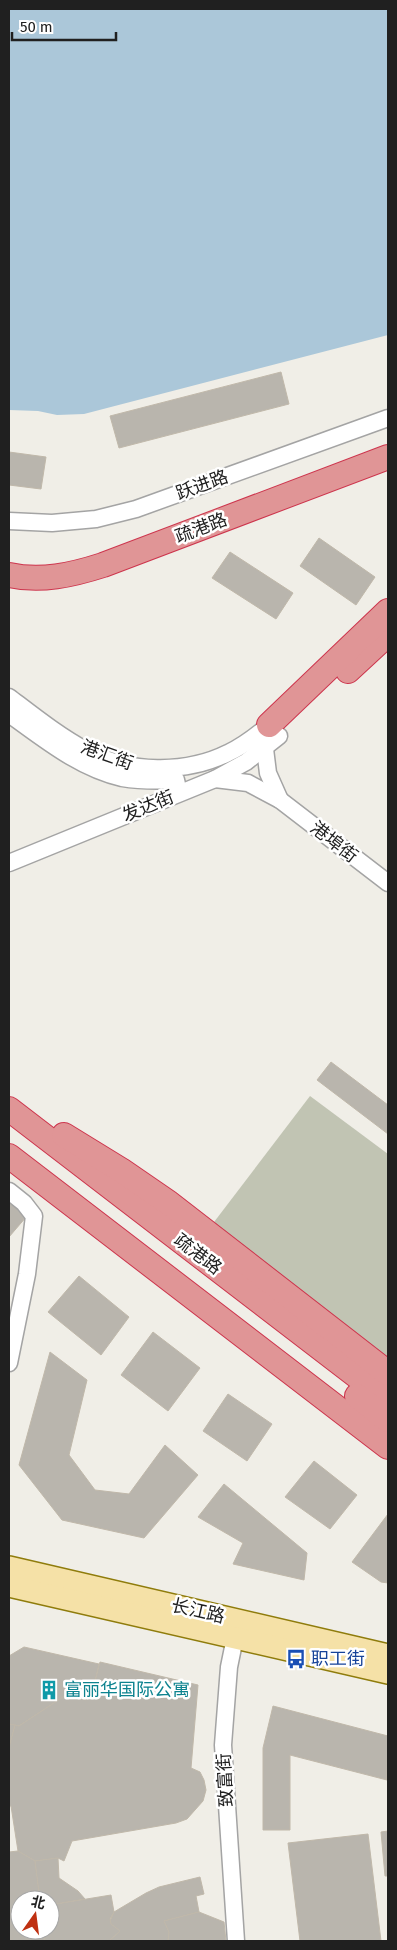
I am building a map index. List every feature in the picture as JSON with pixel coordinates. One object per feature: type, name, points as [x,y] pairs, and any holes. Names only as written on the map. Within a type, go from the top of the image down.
[{"type":"highway","name":"疏港路","points":[[9,574],[34,578],[54,577],[86,570],[386,466]]},
{"type":"highway","points":[[9,591],[32,593],[56,592],[107,580],[386,466]]},
{"type":"highway","points":[[271,737],[388,611]]},
{"type":"highway","points":[[271,737],[388,634]]},
{"type":"highway","points":[[9,1103],[82,1145],[169,1204],[388,1374]]},
{"type":"highway","name":"疏港路","points":[[9,1109],[388,1400]]},
{"type":"highway","name":"疏港路","points":[[9,1129],[388,1420]]},
{"type":"highway","points":[[9,1156],[388,1447]]},
{"type":"main road","name":"长江路","points":[[9,1567],[237,1629],[388,1673]]},
{"type":"main road","name":"长江路","points":[[9,1586],[388,1655]]},
{"type":"street","name":"跃进路","points":[[9,521],[52,523],[96,518],[136,509],[388,418]]},
{"type":"street","name":"港汇街","points":[[9,697],[65,738],[89,752],[176,780]]},
{"type":"street","name":"港汇街","points":[[9,714],[60,750],[88,765],[122,778],[148,781],[176,780],[204,762],[227,753],[250,740],[271,737]]},
{"type":"street","name":"发达街","points":[[9,863],[176,780],[215,778],[246,762],[271,737]]},
{"type":"street","points":[[271,737],[268,773],[280,800]]},
{"type":"street","name":"港埠街","points":[[215,778],[248,783],[280,800],[388,883]]},
{"type":"street","points":[[9,1191],[24,1203],[34,1216],[27,1274],[9,1363]]},
{"type":"street","name":"致富街","points":[[236,1941],[223,1745],[229,1667],[237,1629]]},
{"type":"shaded area","points":[[310,1096],[388,1154],[388,1359],[211,1226]]},
{"type":"water","points":[[9,9],[388,9],[388,335],[84,414],[57,415],[38,411],[9,410]]},
{"type":"building","points":[[281,372],[289,404],[119,448],[110,416]]},
{"type":"building","points":[[9,452],[46,457],[41,489],[9,485]]},
{"type":"building","points":[[319,538],[375,577],[356,605],[300,566]]},
{"type":"building","points":[[230,552],[293,593],[276,619],[212,578]]},
{"type":"building","points":[[331,1062],[388,1105],[388,1134],[317,1080]]},
{"type":"building","points":[[9,1203],[27,1216],[9,1237]]},
{"type":"building","points":[[79,1276],[129,1317],[101,1355],[48,1312]]},
{"type":"building","points":[[153,1332],[200,1368],[168,1411],[121,1375]]},
{"type":"building","points":[[50,1352],[87,1380],[69,1455],[95,1490],[129,1494],[165,1445],[198,1475],[144,1538],[62,1520],[19,1465]]},
{"type":"building","points":[[228,1394],[272,1424],[247,1461],[203,1431]]},
{"type":"building","points":[[314,1461],[357,1495],[330,1529],[285,1497]]},
{"type":"building","points":[[224,1484],[307,1553],[304,1580],[233,1564],[243,1543],[198,1517]]},
{"type":"building","points":[[388,1514],[388,1583],[381,1582],[352,1562]]},
{"type":"building","name":"富丽华国际公寓","points":[[24,1647],[99,1664],[94,1685],[91,1684],[86,1700],[66,1695],[19,1726],[9,1724],[9,1656]]},
{"type":"building","points":[[100,1662],[198,1685],[191,1768],[200,1772],[204,1780],[206,1790],[203,1801],[187,1819],[176,1823],[72,1841],[64,1861],[58,1858],[35,1861],[18,1851],[11,1806],[9,1806],[9,1747],[15,1725],[19,1726],[66,1695],[86,1700],[91,1684],[94,1685]]},
{"type":"building","points":[[273,1706],[388,1736],[387,1780],[290,1755],[290,1830],[263,1830],[263,1748]]},
{"type":"building","points":[[9,1724],[15,1725],[9,1747]]},
{"type":"building","points":[[388,1831],[388,1876],[385,1876],[381,1832]]},
{"type":"building","points":[[368,1834],[381,1941],[300,1941],[288,1843]]},
{"type":"building","points":[[18,1851],[35,1861],[39,1890],[10,1890],[10,1940],[45,1941],[9,1941],[9,1852]]},
{"type":"building","points":[[58,1858],[59,1878],[78,1891],[85,1899],[60,1903],[60,1890],[39,1890],[35,1861]]},
{"type":"building","points":[[200,1877],[204,1894],[196,1896],[199,1912],[164,1921],[169,1932],[168,1941],[109,1941],[120,1931],[110,1921],[114,1912],[159,1887]]},
{"type":"building","points":[[111,1895],[114,1912],[110,1919],[111,1924],[120,1931],[109,1941],[45,1941],[60,1940],[60,1903]]},
{"type":"building","points":[[199,1912],[224,1922],[226,1941],[168,1941],[169,1932],[164,1921]]},
{"type":"place","name":"职工街","points":[[296,1659]]},
{"type":"place","name":"富丽华国际公寓","points":[[49,1690]]}]
